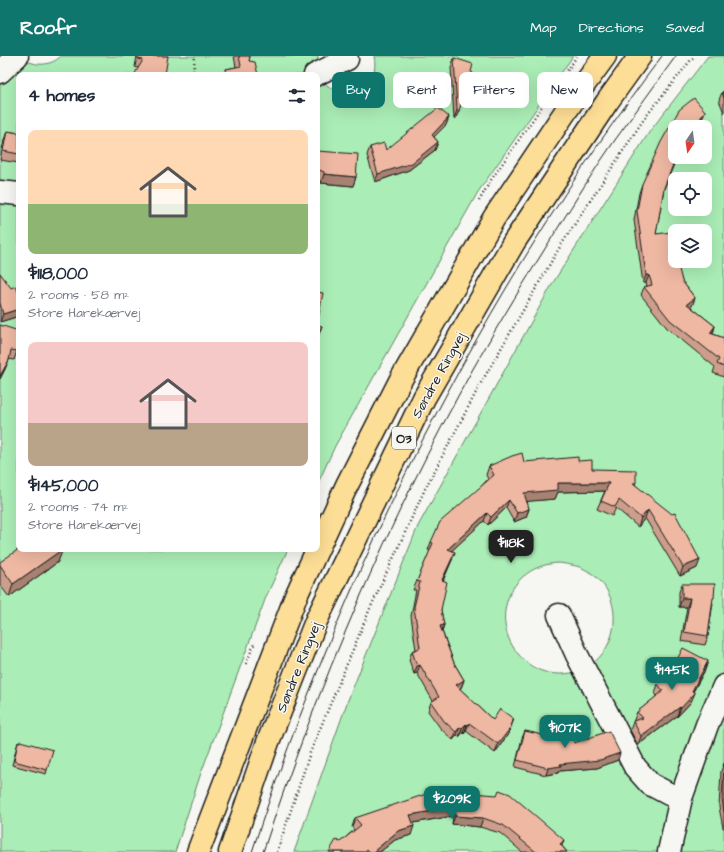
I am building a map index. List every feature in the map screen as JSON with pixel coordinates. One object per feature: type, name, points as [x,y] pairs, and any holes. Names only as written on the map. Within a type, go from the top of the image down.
[{"type":"main road","name":"Søndre Ringvej","points":[[320,544],[347,485],[404,374],[494,218],[578,93],[605,56]]},
{"type":"main road","name":"Søndre Ringvej","points":[[230,852],[268,742],[316,621],[424,398],[514,242],[607,102],[640,56]]},
{"type":"main road","name":"Søndre Ringvej","points":[[198,852],[296,596],[316,552]]},
{"type":"street","points":[[0,72],[17,56]]},
{"type":"street","points":[[320,72],[347,59]]},
{"type":"street","points":[[0,192],[16,194]]},
{"type":"street","points":[[559,615],[577,655],[635,767],[650,784],[669,794],[681,798]]},
{"type":"street","points":[[669,852],[681,798],[707,725],[724,686]]},
{"type":"path","points":[[193,72],[195,56]]},
{"type":"path","points":[[277,852],[310,753],[369,611],[425,489],[481,383],[561,245],[644,120],[694,56]]},
{"type":"green space","points":[[0,56],[21,56],[25,60],[36,64],[46,64],[57,60],[61,56],[318,56],[319,72],[16,72],[16,552],[287,552],[266,597],[200,776],[175,852],[0,852]]},
{"type":"green space","points":[[374,56],[573,56],[562,72],[537,72],[537,108],[478,192],[335,446],[320,478],[320,74],[325,84],[332,88],[332,108],[385,108],[385,72],[373,72]]},
{"type":"green space","points":[[708,56],[724,56],[724,852],[294,852],[348,700],[418,526],[554,281],[650,131]],"holes":[[[559,563],[580,567],[597,578],[609,593],[614,611],[613,629],[607,646],[596,661],[580,670],[560,674],[545,672],[524,660],[512,646],[506,630],[505,614],[508,599],[515,585],[526,574],[541,566]]]},
{"type":"building","points":[[138,56],[168,56],[165,72],[136,72],[143,60],[138,59]]},
{"type":"building","points":[[239,56],[250,56],[249,61],[255,62],[257,72],[226,72],[226,69],[241,66]]},
{"type":"building","points":[[454,58],[473,64],[471,72],[459,72],[460,108],[459,111],[457,110]]},
{"type":"building","points":[[694,98],[705,111],[699,120],[673,120],[679,110]]},
{"type":"building","points":[[438,108],[449,117],[432,135],[438,142],[412,163],[378,174],[370,147],[384,143],[386,150]]},
{"type":"building","points":[[668,130],[668,164],[673,164],[670,172],[668,172],[668,178],[664,188],[656,234],[668,232],[668,268],[679,268],[682,281],[695,298],[687,304],[715,326],[710,333],[724,338],[724,367],[717,364],[719,359],[670,320],[644,287],[652,285],[649,275],[646,275],[637,211],[642,184]]},
{"type":"building","points":[[7,131],[16,132],[16,153],[3,151]]},
{"type":"building","points":[[320,151],[358,154],[356,177],[324,174],[324,172],[320,170]]},
{"type":"building","points":[[0,273],[11,288],[16,286],[16,310],[3,314],[0,303]]},
{"type":"building","points":[[320,292],[323,293],[320,309]]},
{"type":"building","points":[[0,325],[16,330],[16,351],[11,350],[9,360],[0,376]]},
{"type":"building","points":[[522,453],[524,462],[578,457],[578,461],[592,460],[592,469],[636,470],[636,483],[633,483],[672,514],[675,513],[700,560],[683,567],[648,510],[641,518],[619,500],[615,507],[601,501],[609,483],[558,483],[558,490],[524,493],[529,509],[517,513],[509,500],[491,517],[487,513],[448,549],[455,552],[442,580],[447,582],[441,610],[444,625],[440,626],[454,663],[464,680],[456,685],[493,720],[500,709],[514,719],[510,725],[512,726],[498,744],[469,723],[462,728],[460,727],[456,732],[444,721],[431,702],[439,697],[420,665],[417,666],[412,651],[420,648],[414,607],[420,582],[417,581],[440,522],[494,475],[489,466]]},
{"type":"building","points":[[16,551],[59,552],[13,584],[0,565],[0,562]]},
{"type":"building","points":[[682,584],[715,584],[708,636],[684,632],[690,598],[682,598]]},
{"type":"building","points":[[683,648],[708,661],[692,691],[695,693],[681,708],[680,707],[641,736],[633,721],[643,718],[637,712],[663,691],[658,684],[671,671]]},
{"type":"building","points":[[525,731],[547,736],[573,734],[574,743],[609,731],[620,753],[600,760],[560,764],[561,766],[548,768],[517,760]]},
{"type":"building","points":[[20,741],[53,750],[47,770],[14,761],[18,742],[19,743]]},
{"type":"building","points":[[724,765],[724,812],[722,799]]},
{"type":"building","points":[[473,790],[473,793],[497,795],[499,790],[510,794],[564,840],[560,844],[567,852],[536,852],[503,825],[483,818],[455,816],[456,807],[410,815],[414,826],[398,831],[373,852],[370,852],[367,849],[365,852],[329,852],[336,840],[340,842],[361,825],[355,818],[435,791],[436,797]]},
{"type":"tram line","points":[[252,852],[289,746],[330,642],[375,539],[424,437],[477,338],[535,241],[596,147],[662,56]]},
{"type":"tram line","points":[[263,852],[307,727],[331,666],[384,544],[442,425],[494,333],[577,197],[615,140],[676,56]]}]
